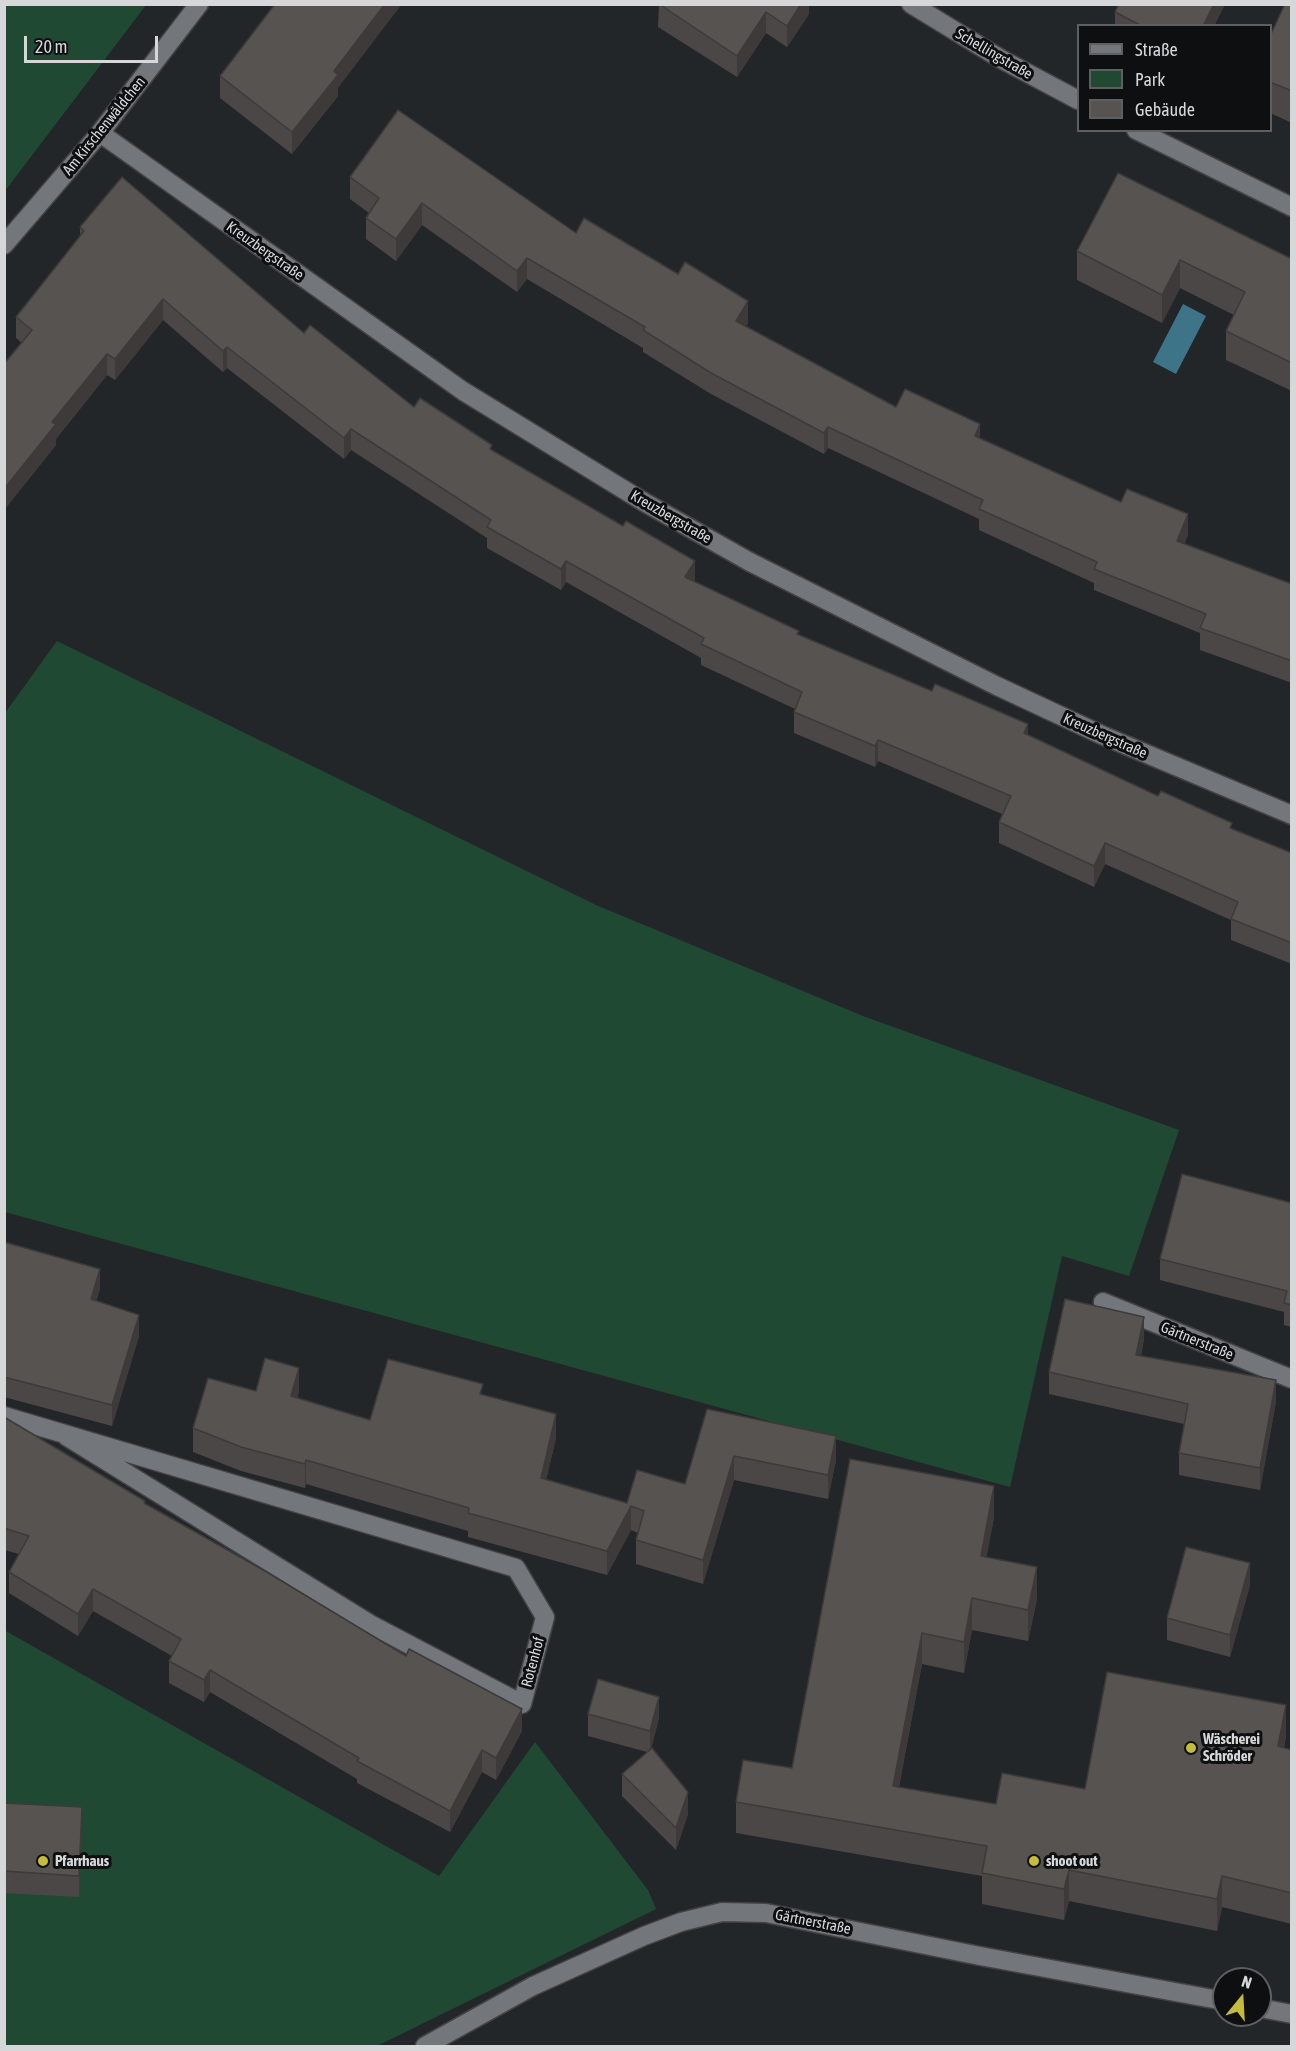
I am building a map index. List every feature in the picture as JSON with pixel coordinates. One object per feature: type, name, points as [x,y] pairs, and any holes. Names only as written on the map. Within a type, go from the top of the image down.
[{"type":"street","name":"Am Kirschenwäldchen","points":[[4,245],[100,133],[200,4]]},
{"type":"street","name":"Schellingstraße","points":[[911,4],[1001,59],[1077,99]]},
{"type":"street","points":[[1140,132],[1292,207]]},
{"type":"street","name":"Kreuzbergstraße","points":[[100,133],[463,391],[644,502],[750,562],[956,666],[1104,736],[1292,815]]},
{"type":"street","name":"Gärtnerstraße","points":[[1103,1302],[1292,1379]]},
{"type":"street","name":"Rotenhof","points":[[4,1416],[516,1568],[545,1617],[522,1704],[370,1624],[66,1436]]},
{"type":"street","name":"Gärtnerstraße","points":[[425,2046],[533,1986],[681,1922],[722,1912],[766,1912],[980,1956],[1212,1999]]},
{"type":"street","points":[[1272,2010],[1292,2014]]},
{"type":"green space","points":[[4,5],[146,5],[5,191]]},
{"type":"green space","points":[[57,641],[596,905],[863,1016],[1179,1130],[1129,1276],[1062,1256],[1010,1487],[5,1212],[5,713]]},
{"type":"green space","points":[[4,1630],[439,1876],[535,1742],[648,1890],[656,1909],[377,2046],[5,2046]]},
{"type":"water","points":[[1183,304],[1206,316],[1176,374],[1153,362]]},
{"type":"building","points":[[275,4],[385,4],[334,71],[338,75],[292,132],[220,76]]},
{"type":"building","points":[[659,4],[801,4],[787,26],[766,12],[737,56]]},
{"type":"building","points":[[1119,4],[1214,4],[1204,24],[1138,24],[1115,12]]},
{"type":"building","points":[[1285,4],[1292,4],[1292,91],[1272,83],[1272,32]]},
{"type":"building","points":[[398,110],[576,233],[584,218],[678,274],[685,262],[748,301],[736,321],[896,407],[905,389],[980,424],[975,436],[1121,502],[1127,489],[1188,514],[1177,541],[1292,584],[1292,661],[1200,628],[1206,614],[1094,569],[1097,562],[979,509],[983,500],[828,427],[824,433],[711,373],[643,330],[645,327],[527,258],[517,271],[422,203],[396,239],[366,218],[379,198],[350,177]]},
{"type":"building","points":[[1118,173],[1292,259],[1292,363],[1226,331],[1245,292],[1180,260],[1162,295],[1077,251]]},
{"type":"building","points":[[122,177],[304,333],[310,325],[414,407],[420,398],[492,445],[490,449],[623,526],[626,521],[695,561],[685,577],[799,631],[797,634],[932,691],[935,684],[1028,724],[1024,733],[1158,796],[1161,791],[1232,823],[1230,828],[1292,853],[1292,943],[1231,919],[1238,902],[1105,843],[1094,866],[999,822],[1011,796],[878,740],[875,746],[794,712],[802,692],[701,644],[704,638],[566,561],[561,569],[487,527],[491,520],[351,429],[344,438],[227,347],[223,351],[163,299],[115,359],[107,354],[52,422],[56,424],[4,489],[4,364],[32,330],[16,317],[84,231],[80,227]]},
{"type":"building","points":[[1182,1174],[1292,1203],[1292,1305],[1284,1303],[1287,1291],[1160,1259]]},
{"type":"building","points":[[4,1242],[100,1269],[91,1299],[139,1315],[112,1405],[4,1377]]},
{"type":"building","points":[[1065,1299],[1144,1317],[1136,1355],[1276,1380],[1260,1468],[1179,1453],[1188,1404],[1049,1372]]},
{"type":"building","points":[[265,1358],[299,1368],[291,1396],[370,1420],[388,1359],[483,1384],[480,1394],[556,1414],[541,1478],[627,1503],[637,1470],[685,1484],[707,1409],[836,1436],[828,1475],[734,1456],[703,1560],[636,1540],[644,1511],[631,1506],[607,1551],[468,1513],[469,1508],[306,1460],[305,1464],[241,1447],[193,1428],[208,1378],[256,1391]]},
{"type":"building","points":[[4,1417],[145,1501],[144,1503],[265,1571],[406,1656],[409,1649],[522,1709],[496,1758],[482,1750],[450,1811],[357,1761],[359,1758],[210,1670],[204,1680],[169,1661],[181,1639],[93,1589],[78,1614],[9,1572],[29,1536],[4,1528]]},
{"type":"building","points":[[850,1459],[994,1486],[981,1556],[1037,1567],[1028,1610],[972,1598],[964,1642],[922,1633],[893,1786],[996,1804],[1002,1773],[1085,1789],[1107,1672],[1286,1705],[1278,1746],[1292,1750],[1292,1893],[1222,1876],[1217,1899],[1069,1870],[1064,1889],[982,1873],[987,1846],[736,1802],[743,1760],[792,1768]]},
{"type":"building","points":[[1186,1547],[1250,1563],[1230,1635],[1167,1618]]},
{"type":"building","points":[[598,1679],[659,1697],[650,1731],[588,1714]]},
{"type":"building","points":[[652,1748],[688,1792],[676,1828],[622,1774]]},
{"type":"building","name":"Pfarrhaus","points":[[4,1803],[82,1807],[79,1876],[4,1871]]},
{"type":"place","name":"Wäscherei Schröder","points":[[1191,1748]]},
{"type":"place","name":"Pfarrhaus","points":[[43,1861]]},
{"type":"place","name":"shoot out","points":[[1034,1861]]}]
